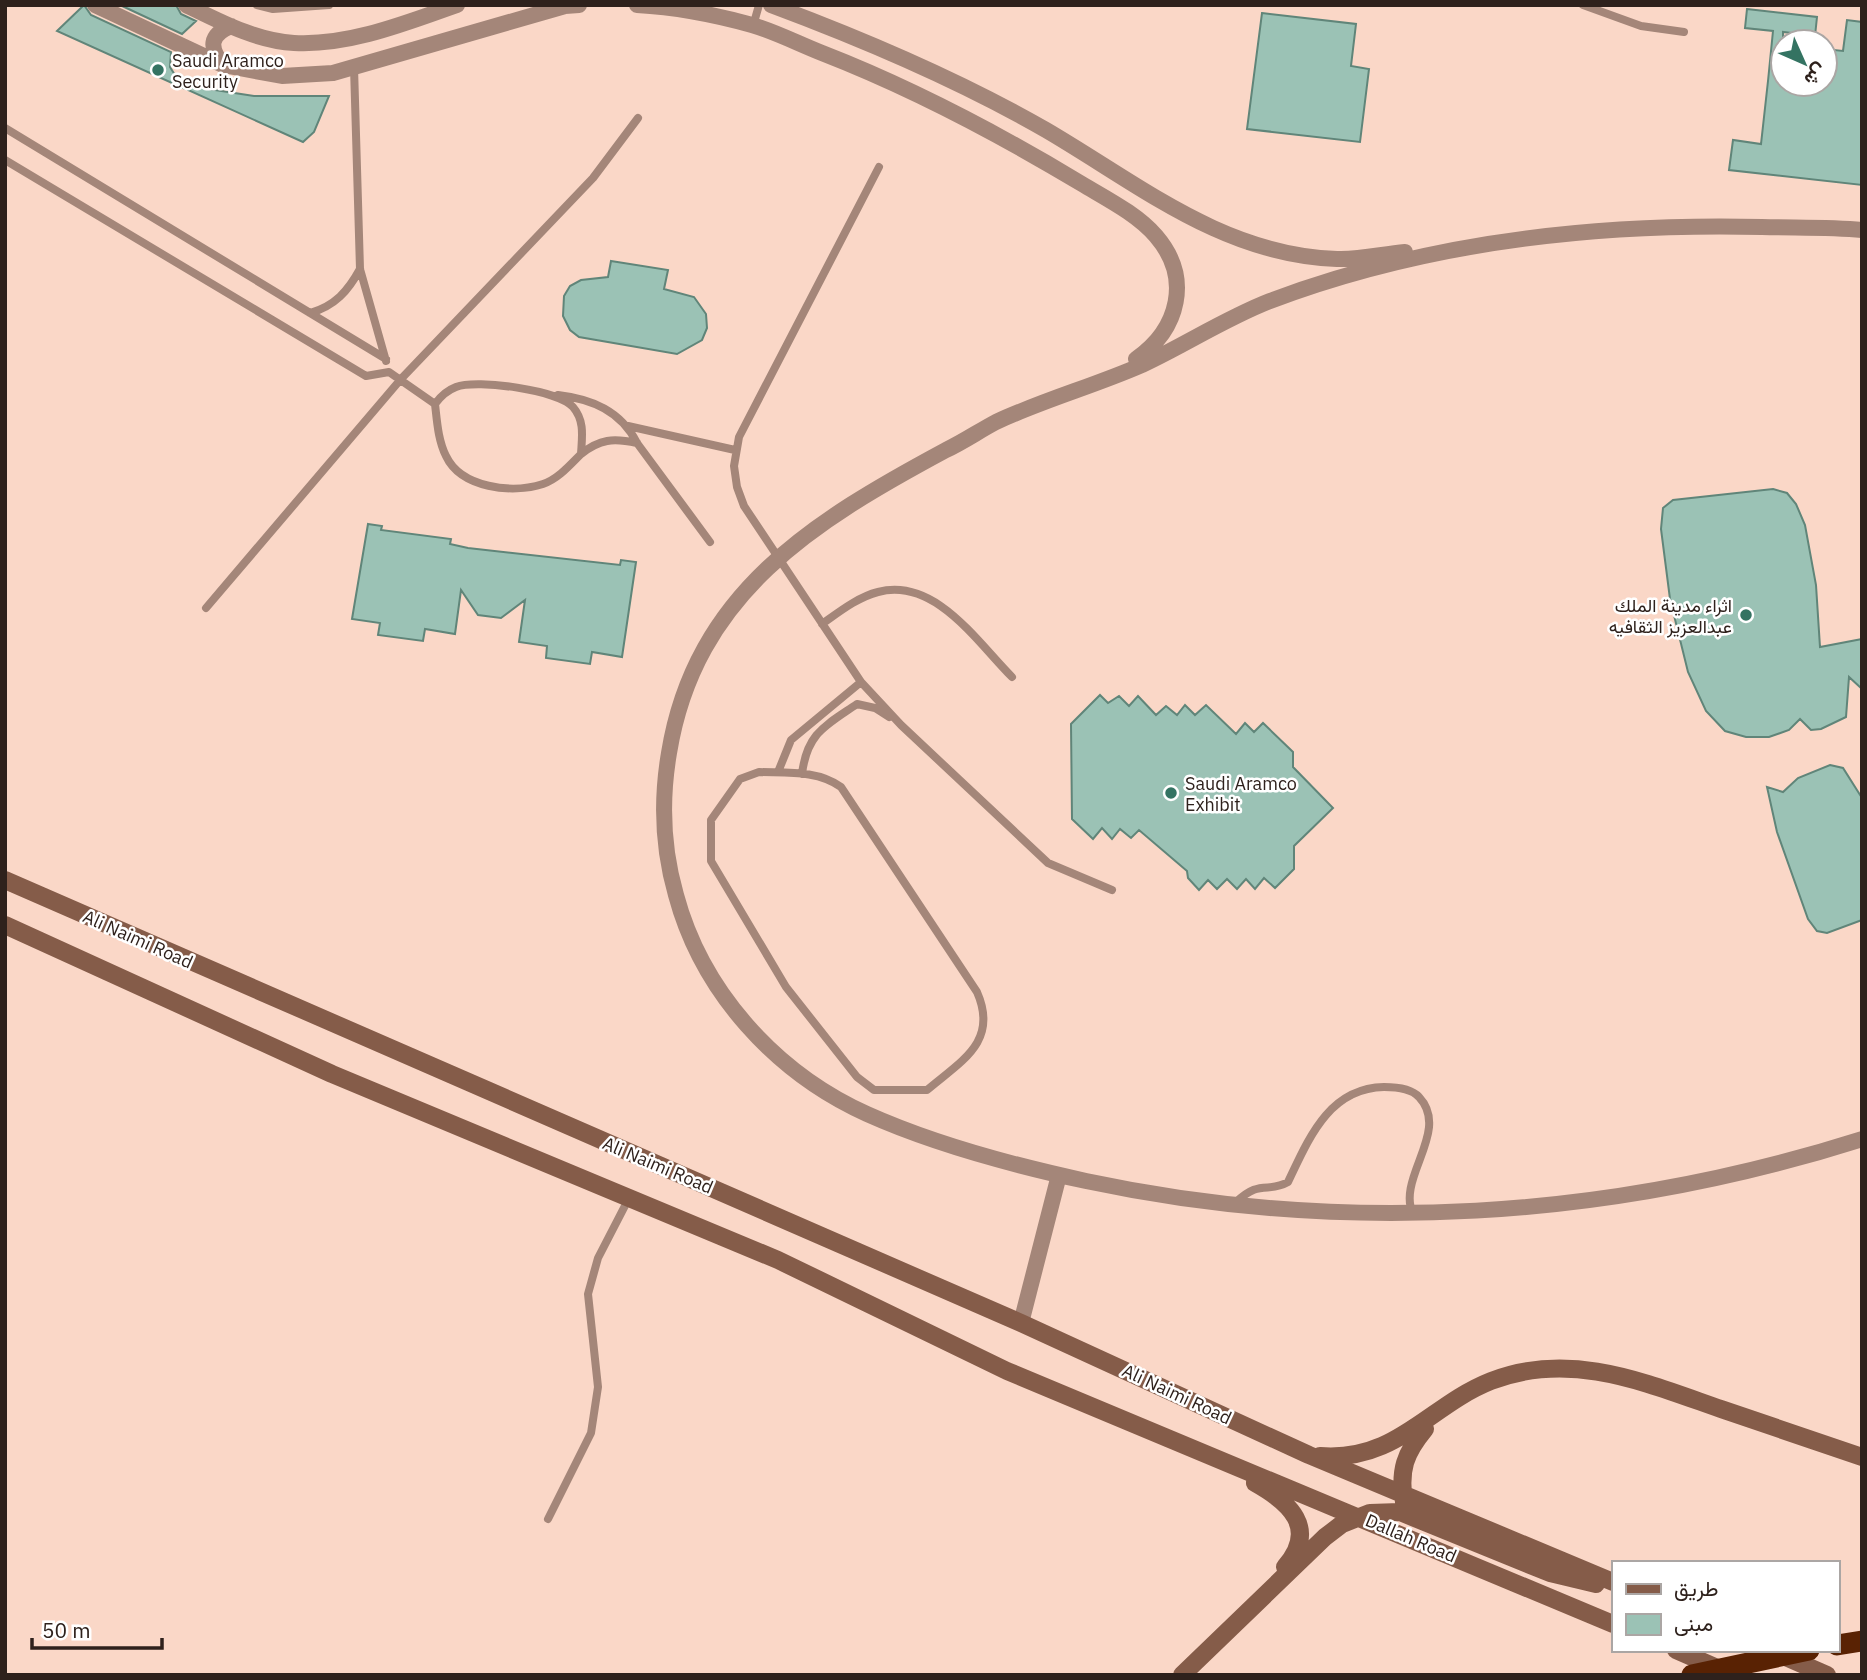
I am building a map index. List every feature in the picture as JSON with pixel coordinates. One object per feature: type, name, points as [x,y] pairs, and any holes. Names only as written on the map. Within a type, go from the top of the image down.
[{"type":"highway","points":[[1839,1645],[1862,1641]]},
{"type":"highway","points":[[1692,1675],[1800,1652]]},
{"type":"main road","name":"Ali Naimi Road","points":[[5,880],[1021,1323],[1308,1455]]},
{"type":"main road","points":[[5,925],[332,1074],[778,1260],[1007,1371],[1207,1456],[1276,1495],[1294,1511],[1298,1522],[1299,1537],[1289,1562],[1242,1617]]},
{"type":"main road","points":[[1308,1455],[1348,1456],[1389,1445],[1490,1381],[1524,1371],[1588,1368],[1622,1374],[1862,1457]]},
{"type":"main road","points":[[1441,1551],[1421,1536],[1407,1514],[1401,1471],[1412,1444],[1428,1425],[1465,1395]]},
{"type":"main road","points":[[1308,1455],[1612,1582]]},
{"type":"main road","name":"Dallah Road","points":[[1207,1456],[1360,1517],[1612,1624]]},
{"type":"main road","points":[[1182,1675],[1325,1537],[1342,1524],[1387,1511],[1407,1514],[1550,1573],[1612,1588]]},
{"type":"main road","points":[[1681,1652],[1734,1675]]},
{"type":"main road","points":[[1775,1652],[1827,1675]]},
{"type":"street","points":[[95,5],[223,65],[282,76],[333,73],[565,6],[579,5]]},
{"type":"street","points":[[186,5],[231,26],[293,43],[319,42],[367,34],[457,5]]},
{"type":"street","points":[[637,5],[753,26],[892,83],[958,115],[1091,190],[1155,235],[1169,254],[1178,282],[1171,323],[1159,342],[1108,378]]},
{"type":"street","points":[[771,5],[895,54],[985,98],[1046,130],[1169,208],[1217,232],[1269,250],[1312,258],[1357,259],[1418,250],[1439,253]]},
{"type":"street","points":[[223,65],[212,50],[212,41],[220,31],[231,26]]},
{"type":"street","points":[[1862,230],[1654,227],[1497,242],[1439,253],[1342,277],[1263,303],[1145,363],[1076,388],[992,424],[844,508],[777,557],[724,614],[700,657],[673,730],[666,769],[665,837],[678,904],[701,959],[718,990],[768,1047],[799,1074],[834,1097],[869,1114],[951,1144],[1059,1175],[1233,1206],[1290,1211],[1413,1214],[1544,1207],[1593,1201],[1747,1170],[1862,1139]]},
{"type":"street","points":[[1021,1323],[1059,1175]]},
{"type":"lane","points":[[257,5],[273,9],[328,5]]},
{"type":"lane","points":[[753,26],[759,5]]},
{"type":"lane","points":[[1583,5],[1642,26],[1684,32]]},
{"type":"lane","points":[[355,67],[360,268],[389,372]]},
{"type":"lane","points":[[206,608],[401,379],[564,211],[593,178],[638,118]]},
{"type":"lane","points":[[5,128],[386,359]]},
{"type":"lane","points":[[5,160],[366,376],[389,372],[401,379],[435,404],[438,431],[446,457],[460,474],[482,484],[504,488],[543,484],[561,474],[598,441],[619,439],[637,443]]},
{"type":"lane","points":[[879,167],[771,373],[735,450],[737,487],[744,506],[861,682],[901,725],[1048,863],[1112,890]]},
{"type":"lane","points":[[310,313],[336,301],[348,290],[360,268]]},
{"type":"lane","points":[[435,404],[457,386],[506,387],[585,398],[628,426],[735,450]]},
{"type":"lane","points":[[555,394],[572,405],[582,420],[581,454]]},
{"type":"lane","points":[[628,426],[637,443],[710,542]]},
{"type":"lane","points":[[822,624],[877,592],[900,589],[917,592],[945,610],[1012,677]]},
{"type":"lane","points":[[778,772],[791,740],[861,682]]},
{"type":"lane","points":[[802,774],[805,750],[818,731],[857,704],[875,708],[901,725]]},
{"type":"lane","points":[[759,772],[778,772],[828,778],[841,787],[977,992],[986,1012],[982,1037],[965,1058],[927,1090],[874,1090],[857,1077],[786,987],[711,861],[711,820],[740,779],[759,772]]},
{"type":"lane","points":[[1233,1206],[1257,1186],[1279,1186],[1288,1182],[1322,1120],[1348,1094],[1362,1089],[1396,1087],[1417,1094],[1425,1105],[1428,1121],[1427,1139],[1409,1194],[1413,1214]]},
{"type":"lane","points":[[548,1519],[591,1433],[598,1387],[588,1294],[598,1258],[629,1198]]},
{"type":"building","points":[[84,5],[91,15],[171,52],[170,67],[183,88],[57,31]]},
{"type":"building","points":[[120,5],[176,5],[181,14],[196,21],[182,34]]},
{"type":"building","points":[[1747,9],[1817,17],[1816,28],[1769,28],[1769,31],[1745,28]]},
{"type":"building","points":[[1262,13],[1356,24],[1351,66],[1369,69],[1360,142],[1247,129]]},
{"type":"building","points":[[1847,20],[1862,22],[1862,185],[1729,170],[1733,140],[1761,144],[1769,69],[1769,98],[1839,98],[1839,51],[1843,51]]},
{"type":"building","points":[[189,86],[254,96],[329,96],[314,132],[303,142],[188,90]]},
{"type":"building","points":[[611,261],[668,270],[664,289],[694,297],[706,314],[707,328],[702,340],[677,354],[579,337],[570,330],[563,316],[564,296],[570,286],[581,280],[608,277]]},
{"type":"building","name":"اثراء مدينة الملك عبدالعزيز الثقافيه","points":[[1773,489],[1787,493],[1796,504],[1805,525],[1816,585],[1820,647],[1862,639],[1862,689],[1849,677],[1846,717],[1821,729],[1811,730],[1800,719],[1789,730],[1769,737],[1746,737],[1725,731],[1706,711],[1688,672],[1670,599],[1661,529],[1663,508],[1673,500]]},
{"type":"building","points":[[368,524],[382,526],[381,530],[451,539],[450,544],[468,548],[620,565],[621,560],[636,562],[622,657],[592,652],[590,664],[546,658],[547,646],[519,642],[525,600],[501,618],[478,615],[461,590],[455,634],[425,629],[423,641],[378,635],[380,623],[352,619]]},
{"type":"building","points":[[1100,695],[1108,703],[1119,696],[1129,706],[1138,696],[1156,715],[1166,706],[1177,715],[1185,705],[1195,715],[1206,705],[1236,734],[1245,723],[1254,732],[1263,723],[1293,752],[1293,767],[1333,808],[1294,846],[1294,869],[1275,888],[1264,878],[1255,889],[1246,879],[1237,889],[1227,879],[1217,889],[1208,880],[1199,890],[1188,878],[1187,871],[1139,830],[1131,838],[1120,829],[1112,839],[1102,828],[1093,839],[1072,819],[1071,724]]},
{"type":"building","points":[[1830,765],[1843,768],[1862,798],[1862,920],[1827,933],[1817,931],[1808,919],[1777,832],[1767,787],[1783,792],[1798,778]]},
{"type":"place","name":"Saudi Aramco Security","points":[[158,70]]},
{"type":"place","name":"اثراء مدينة الملك عبدالعزيز الثقافيه","points":[[1746,615]]},
{"type":"place","name":"Saudi Aramco Exhibit","points":[[1171,793]]}]
